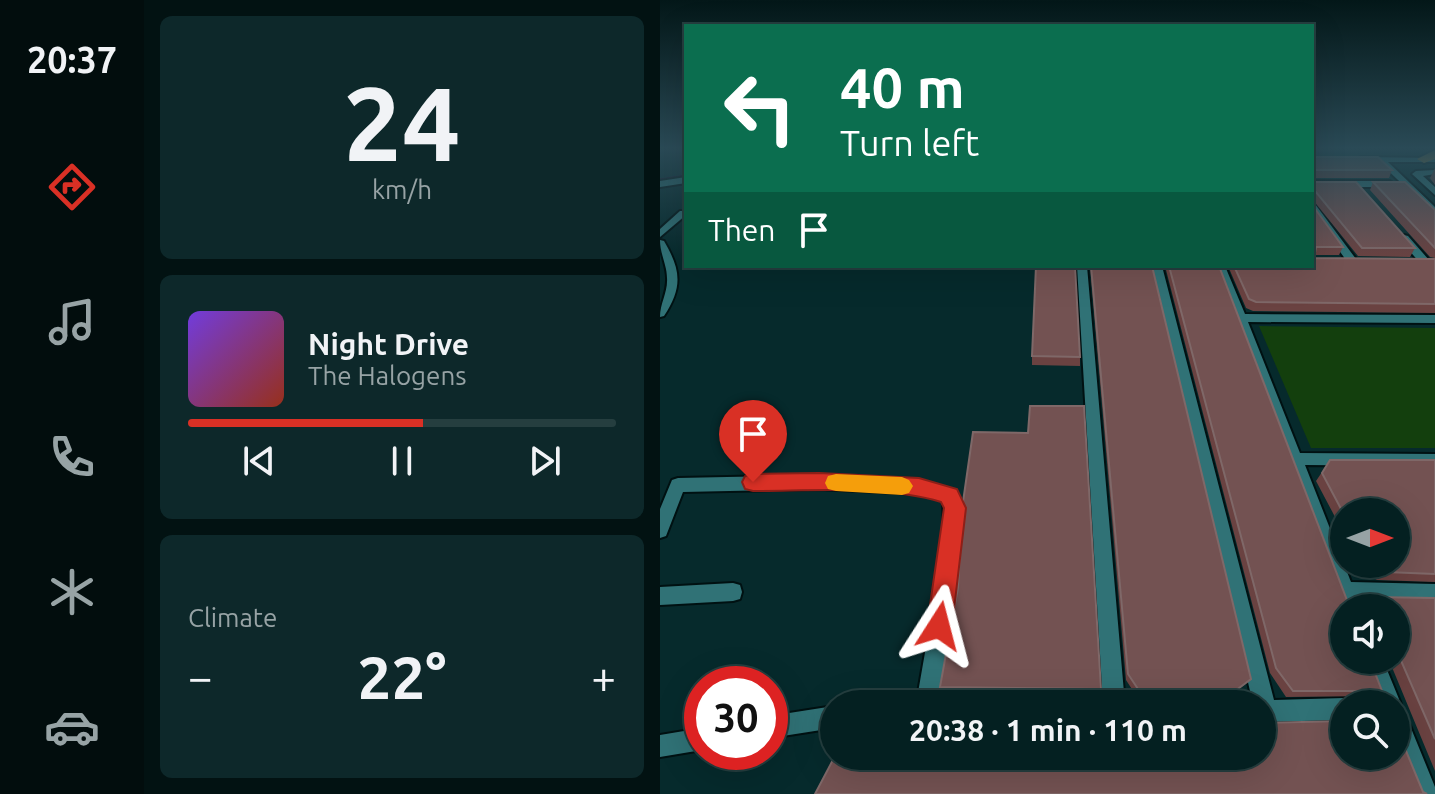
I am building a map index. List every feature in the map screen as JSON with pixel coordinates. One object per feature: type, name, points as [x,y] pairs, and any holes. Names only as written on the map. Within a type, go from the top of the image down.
[{"type":"street","points":[[1357,185],[1366,195]]},
{"type":"street","points":[[1407,185],[1435,212]]},
{"type":"street","points":[[1314,209],[1352,261]]},
{"type":"street","points":[[660,217],[684,213]]},
{"type":"street","points":[[660,234],[684,213]]},
{"type":"street","points":[[1395,229],[1430,263]]},
{"type":"street","points":[[660,313],[673,279],[672,264],[662,247]]},
{"type":"street","points":[[1339,261],[1367,262]]},
{"type":"street","points":[[1410,262],[1430,263]]},
{"type":"street","points":[[1082,268],[1113,690]]},
{"type":"street","points":[[1157,268],[1259,690]]},
{"type":"street","points":[[1221,268],[1346,594]]},
{"type":"street","points":[[1241,318],[1435,319]]},
{"type":"street","points":[[1295,459],[1435,460]]},
{"type":"street","points":[[660,530],[678,485],[819,482],[925,488],[950,496],[955,508],[948,574],[929,690]]},
{"type":"street","points":[[660,596],[733,592]]},
{"type":"street","points":[[1410,595],[1435,593]]},
{"type":"street","points":[[1276,711],[1330,709]]},
{"type":"street","points":[[788,724],[820,719]]},
{"type":"street","points":[[660,746],[684,742]]},
{"type":"street","points":[[1410,754],[1426,794]]},
{"type":"green space","points":[[1259,326],[1435,328],[1435,448],[1311,448]]},
{"type":"building","points":[[1314,185],[1359,185],[1415,248],[1362,248],[1316,192],[1314,194]]},
{"type":"building","points":[[1376,185],[1408,185],[1435,210],[1435,248]]},
{"type":"building","points":[[1314,207],[1343,247],[1316,247],[1314,258]]},
{"type":"building","points":[[1314,258],[1435,259],[1435,304],[1256,302],[1249,299],[1235,268],[1314,268]]},
{"type":"building","points":[[1036,268],[1075,268],[1080,357],[1032,356]]},
{"type":"building","points":[[1091,268],[1152,268],[1251,679],[1236,690],[1139,690],[1128,674]]},
{"type":"building","points":[[1170,268],[1220,268],[1330,556],[1330,578],[1339,578],[1345,594],[1330,594],[1330,674],[1375,674],[1382,690],[1293,691],[1276,668]]},
{"type":"building","points":[[1030,406],[1084,406],[1101,689],[940,687],[958,588],[962,509],[973,432],[1028,433]]},
{"type":"building","points":[[1330,460],[1435,460],[1435,574],[1410,573],[1410,498],[1335,498],[1322,473]]},
{"type":"building","points":[[1410,598],[1435,598],[1435,739],[1407,674],[1410,674]]},
{"type":"building","points":[[1330,721],[1330,770],[1410,770],[1410,761],[1423,792],[1427,794],[815,794],[828,770],[1276,770],[1276,723]]},
{"type":"slow traffic","points":[[836,483],[902,486]]},
{"type":"route","points":[[753,482],[919,487],[950,496],[955,508],[939,626]]}]
